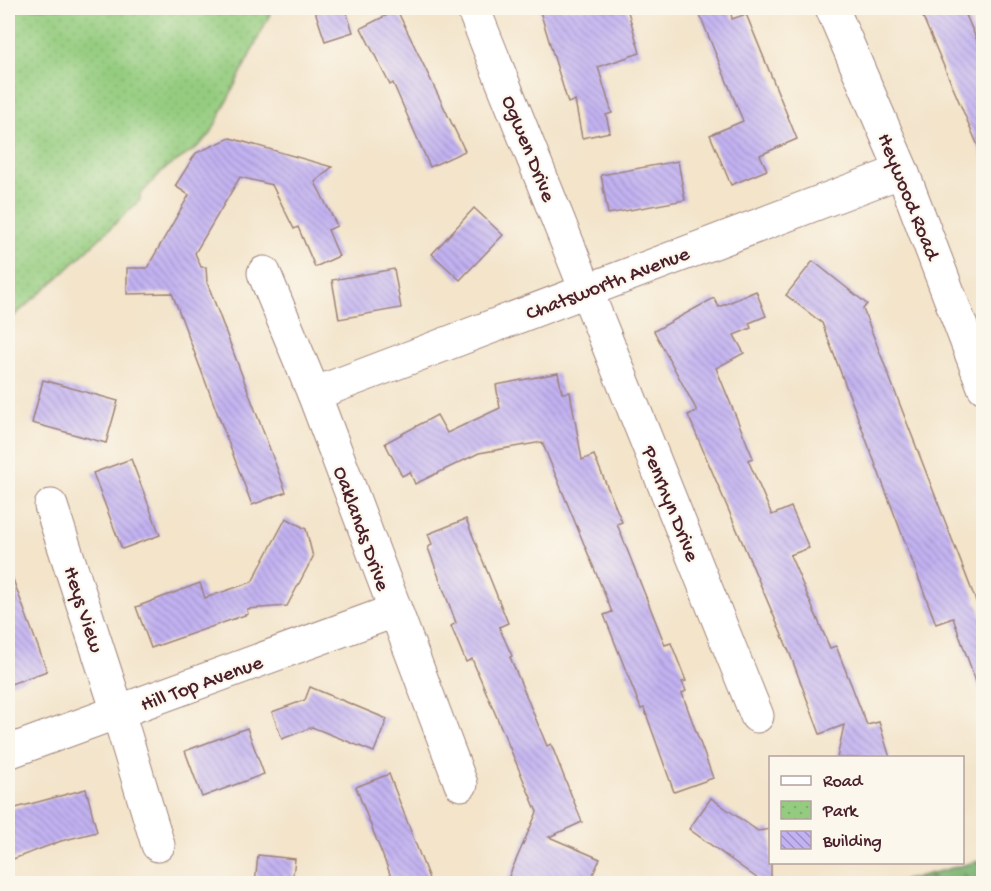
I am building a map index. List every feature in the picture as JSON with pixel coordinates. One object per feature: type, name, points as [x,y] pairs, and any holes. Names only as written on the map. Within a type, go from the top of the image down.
[{"type":"street","name":"Ogwen Drive","points":[[473,8],[587,289]]},
{"type":"street","name":"Heywood Road","points":[[832,8],[902,171],[984,387]]},
{"type":"street","name":"Chatsworth Avenue","points":[[314,394],[902,171]]},
{"type":"street","name":"Oaklands Drive","points":[[264,273],[314,394],[461,784]]},
{"type":"street","name":"Penrhyn Drive","points":[[587,289],[757,716]]},
{"type":"street","name":"Heys View","points":[[51,506],[158,844]]},
{"type":"street","name":"Hill Top Avenue","points":[[8,752],[394,611]]},
{"type":"green space","points":[[8,8],[273,8],[210,135],[194,150],[164,169],[140,195],[140,200],[59,277],[8,321]]},
{"type":"green space","points":[[983,860],[983,883],[894,883]]},
{"type":"building","points":[[314,8],[345,8],[353,32],[325,41]]},
{"type":"building","points":[[539,8],[627,8],[640,53],[598,67],[612,113],[606,115],[610,132],[582,138],[575,100],[568,103]]},
{"type":"building","points":[[697,8],[730,8],[732,19],[746,14],[797,139],[760,155],[767,170],[731,185],[710,135],[743,121]]},
{"type":"building","points":[[919,8],[963,8],[984,57],[984,160]]},
{"type":"building","points":[[397,10],[465,151],[430,167],[393,83],[390,85],[361,28]]},
{"type":"building","points":[[230,138],[332,167],[315,182],[337,226],[328,230],[339,256],[315,267],[298,227],[294,229],[272,185],[240,177],[195,253],[201,267],[206,267],[207,282],[286,492],[252,505],[172,293],[127,294],[127,268],[147,268],[189,195],[175,186],[196,153]]},
{"type":"building","points":[[678,161],[685,200],[608,214],[601,175]]},
{"type":"building","points":[[474,208],[503,235],[460,280],[432,254]]},
{"type":"building","points":[[813,261],[867,304],[863,309],[984,622],[984,693],[980,693],[953,618],[936,624],[822,323],[786,295]]},
{"type":"building","points":[[394,269],[401,308],[339,319],[332,280]]},
{"type":"building","points":[[756,291],[766,316],[749,323],[751,328],[734,335],[744,353],[716,368],[753,458],[748,460],[772,515],[791,507],[809,548],[790,555],[830,648],[836,646],[867,725],[879,722],[889,756],[837,756],[844,725],[820,734],[790,654],[688,415],[697,411],[654,331],[714,298],[719,307]]},
{"type":"building","points":[[558,373],[562,393],[570,392],[582,460],[594,455],[622,522],[617,524],[665,645],[671,643],[686,681],[682,682],[686,691],[682,693],[713,778],[674,792],[644,708],[641,709],[604,615],[612,612],[542,442],[479,453],[415,484],[410,472],[402,476],[385,443],[437,415],[447,433],[500,408],[496,385]]},
{"type":"building","points":[[43,380],[118,401],[106,443],[32,423]]},
{"type":"building","points":[[131,459],[160,535],[122,549],[93,473]]},
{"type":"building","points":[[286,518],[306,529],[313,557],[287,606],[247,609],[248,614],[151,648],[136,607],[200,583],[205,598],[252,582]]},
{"type":"building","points":[[466,519],[508,623],[499,627],[512,656],[510,657],[547,746],[551,744],[582,822],[549,837],[600,859],[589,883],[506,883],[537,812],[472,659],[466,662],[451,626],[456,623],[428,548],[432,544],[428,534]]},
{"type":"building","points":[[8,574],[11,574],[47,671],[8,685]]},
{"type":"building","points":[[310,687],[387,719],[374,752],[312,727],[282,739],[272,712],[305,700]]},
{"type":"building","points":[[247,728],[264,774],[202,797],[185,751]]},
{"type":"building","points":[[389,774],[431,884],[394,884],[362,803],[356,787]]},
{"type":"building","points":[[86,789],[97,832],[61,841],[8,861],[8,810]]},
{"type":"building","points":[[711,798],[758,831],[769,829],[771,884],[765,884],[689,829]]},
{"type":"building","points":[[258,855],[295,859],[292,884],[255,884]]}]
